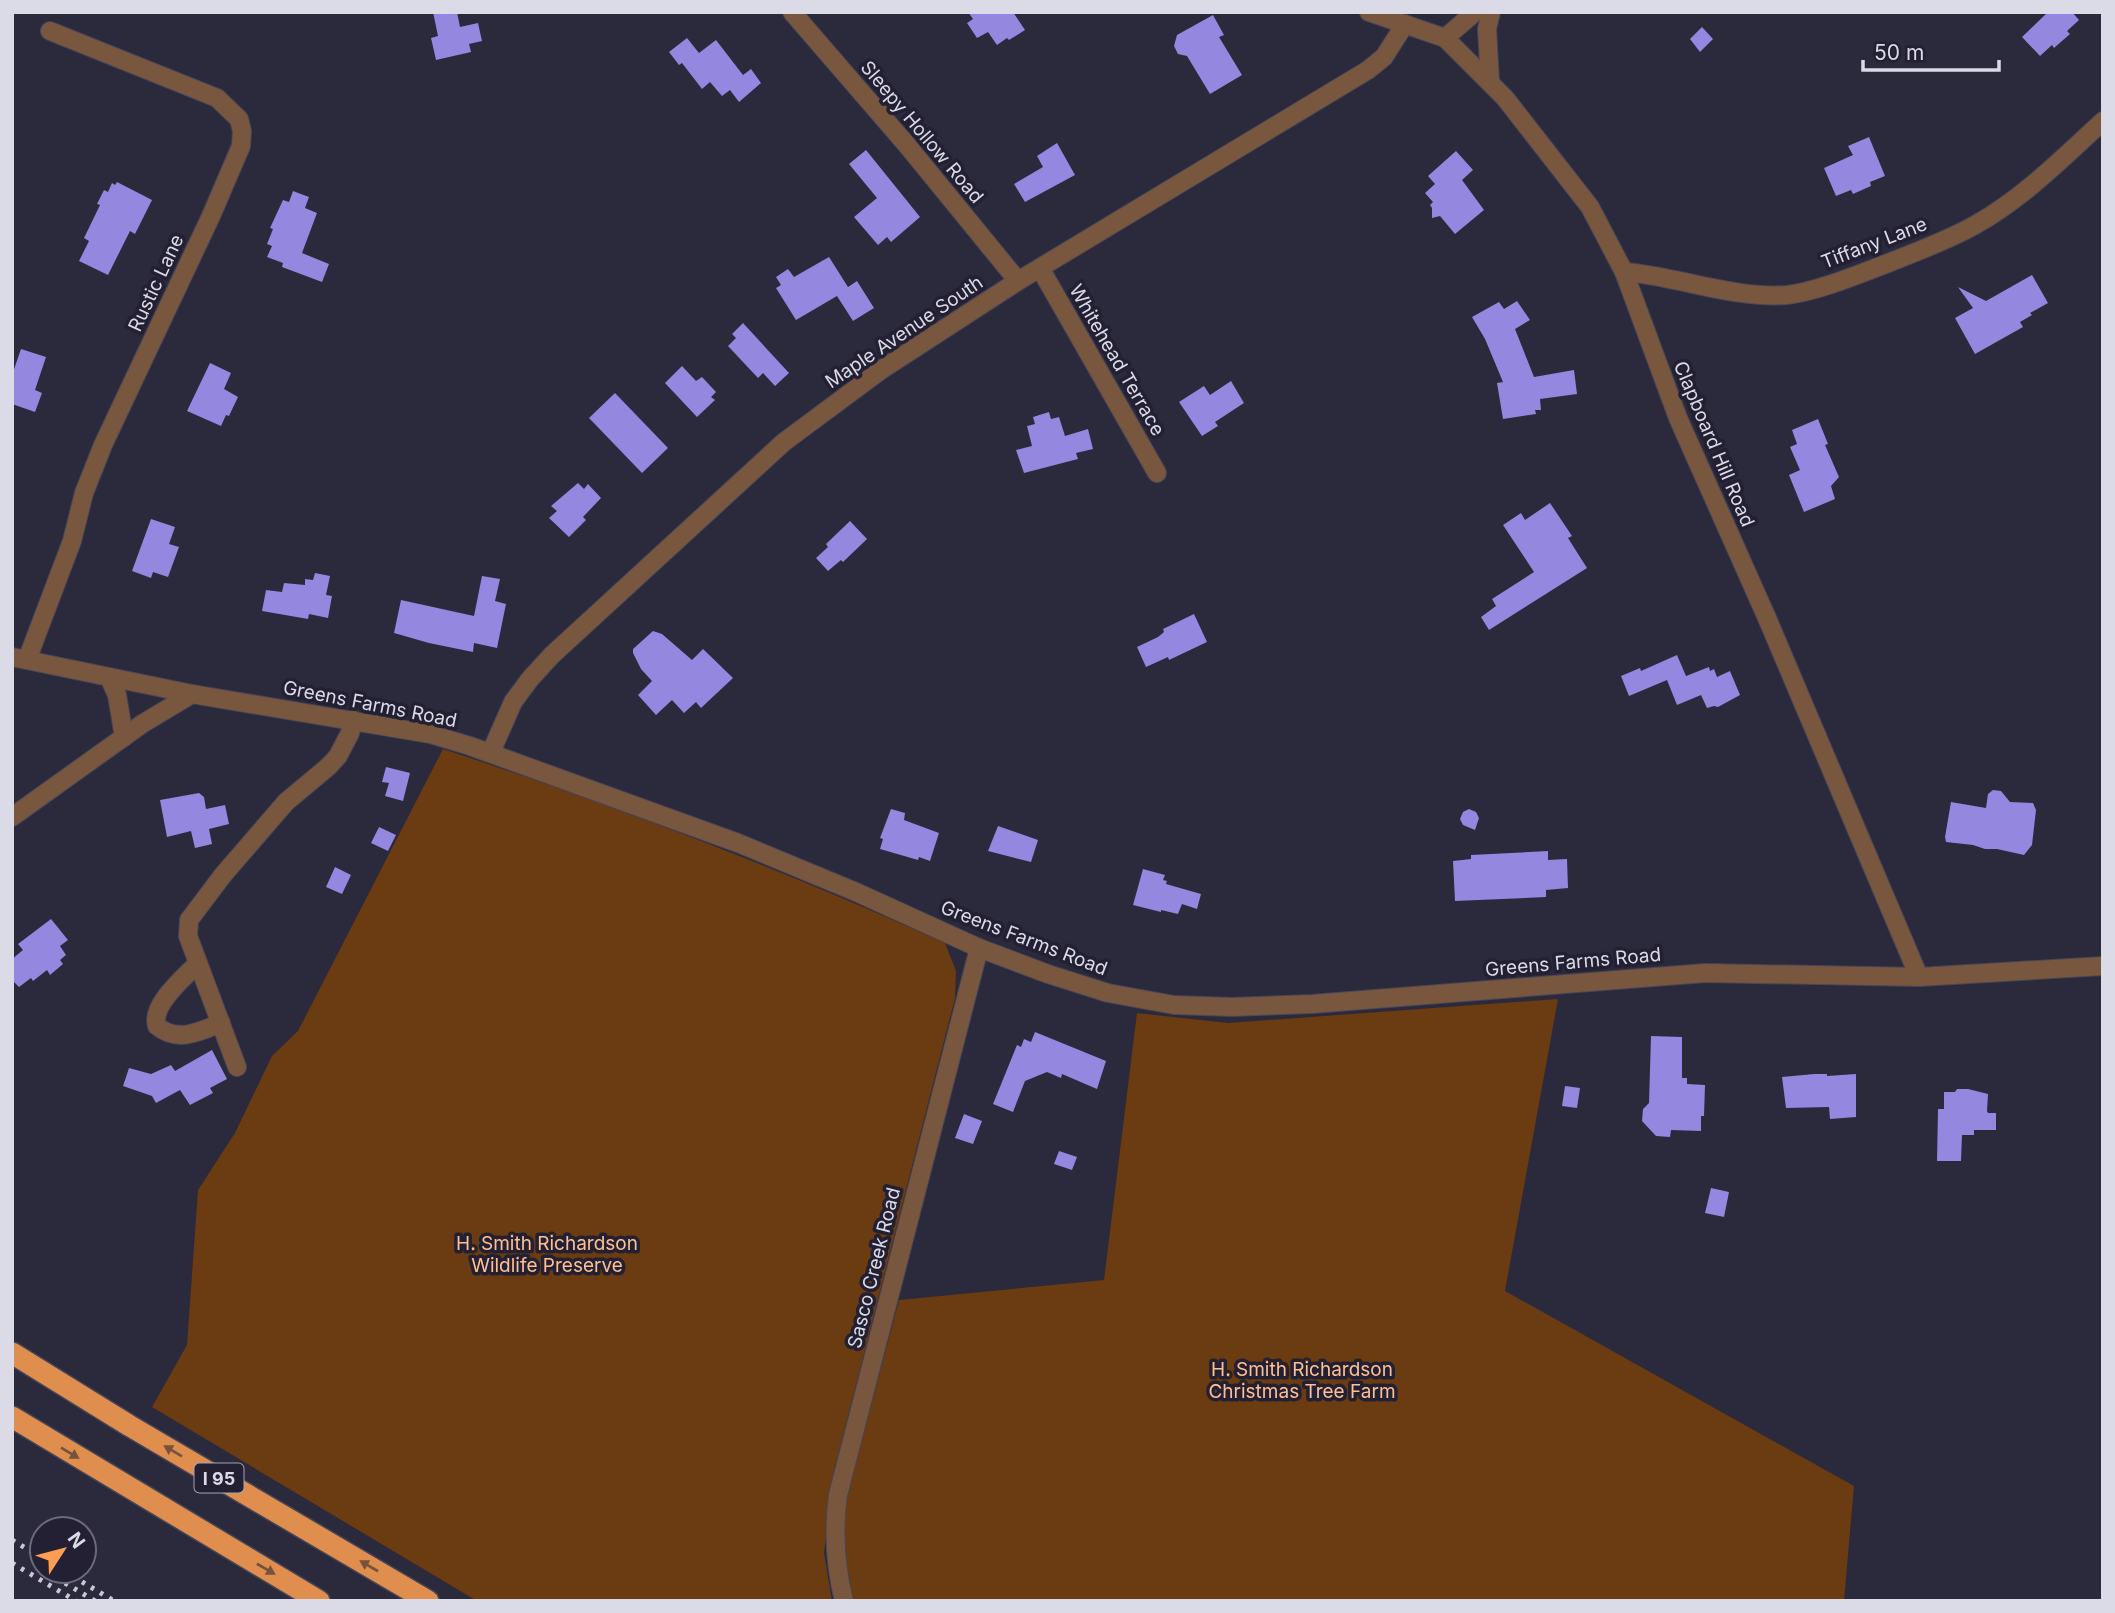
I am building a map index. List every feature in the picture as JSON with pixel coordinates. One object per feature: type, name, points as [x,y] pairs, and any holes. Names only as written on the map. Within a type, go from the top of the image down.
[{"type":"highway","name":"I 95","points":[[12,1353],[428,1601]]},
{"type":"highway","points":[[12,1417],[319,1601]]},
{"type":"street","name":"Sleepy Hollow Road","points":[[792,12],[906,144],[1018,281]]},
{"type":"street","name":"Clapboard Hill Road","points":[[1369,12],[1445,38],[1490,81],[1590,207],[1624,272],[1678,418],[1767,618],[1919,977]]},
{"type":"street","points":[[1445,38],[1475,12]]},
{"type":"street","points":[[1490,81],[1487,29],[1492,12]]},
{"type":"street","name":"Maple Avenue South","points":[[491,752],[513,702],[530,679],[601,608],[784,442],[849,393],[1018,281],[1367,71],[1384,57],[1405,24]]},
{"type":"street","name":"Rustic Lane","points":[[19,658],[72,541],[84,493],[103,445],[211,216],[241,146],[242,131],[239,119],[218,98],[50,31]]},
{"type":"street","name":"Tiffany Lane","points":[[1624,272],[1654,274],[1749,294],[1788,295],[1848,279],[1976,225],[2033,184],[2103,121]]},
{"type":"street","name":"Whitehead Terrace","points":[[1041,268],[1157,473]]},
{"type":"street","name":"Greens Farms Road","points":[[19,658],[192,694],[430,734],[491,752],[738,843],[856,892],[979,948],[1048,974],[1108,993],[1174,1005],[1232,1007],[1312,1004],[1705,973],[1919,977],[2103,966]]},
{"type":"street","points":[[108,677],[117,695],[124,737]]},
{"type":"street","points":[[12,817],[124,737],[192,694]]},
{"type":"street","points":[[237,1067],[187,929],[197,909],[286,802],[338,756],[350,733],[353,720]]},
{"type":"street","name":"Sasco Creek Road","points":[[844,1601],[834,1551],[838,1495],[979,948]]},
{"type":"street","points":[[198,963],[161,1004],[155,1014],[157,1026],[164,1032],[177,1036],[195,1034],[220,1023]]},
{"type":"green space","name":"H. Smith Richardson Wildlife Preserve","points":[[443,749],[697,839],[945,943],[956,971],[955,998],[835,1467],[824,1553],[832,1601],[477,1601],[152,1407],[187,1345],[198,1190],[235,1133],[272,1056],[298,1031]]},
{"type":"green space","name":"H. Smith Richardson Christmas Tree Farm","points":[[1558,999],[1505,1291],[1854,1486],[1844,1601],[853,1601],[843,1547],[842,1516],[899,1300],[1104,1280],[1137,1013],[1228,1023]]},
{"type":"building","points":[[433,12],[457,12],[460,27],[478,23],[482,41],[469,44],[471,52],[436,60],[431,38],[438,36]]},
{"type":"building","points":[[968,12],[1013,12],[1025,30],[997,45],[988,32],[977,38],[967,23],[973,19]]},
{"type":"building","points":[[2048,12],[2072,12],[2079,20],[2067,31],[2070,34],[2040,56],[2022,37]]},
{"type":"building","points":[[1213,15],[1224,35],[1219,37],[1242,75],[1210,94],[1187,56],[1178,54],[1174,46],[1177,35]]},
{"type":"building","points":[[1702,27],[1713,39],[1700,52],[1690,39]]},
{"type":"building","points":[[687,38],[699,53],[716,40],[743,75],[751,69],[761,83],[739,102],[730,90],[722,96],[710,82],[702,89],[682,63],[679,65],[669,52]]},
{"type":"building","points":[[1869,137],[1885,176],[1870,182],[1871,186],[1853,194],[1851,190],[1836,196],[1824,168],[1853,155],[1848,146]]},
{"type":"building","points":[[1057,143],[1075,175],[1025,202],[1014,184],[1043,167],[1037,156]]},
{"type":"building","points":[[866,150],[920,217],[891,242],[887,237],[878,245],[854,217],[877,198],[849,164]]},
{"type":"building","points":[[1456,151],[1473,170],[1462,180],[1484,210],[1455,234],[1440,216],[1432,218],[1430,205],[1433,202],[1425,193],[1435,184],[1428,176]]},
{"type":"building","points":[[117,182],[152,200],[135,234],[130,231],[108,275],[79,261],[89,241],[84,238],[100,205],[97,204],[104,190],[108,192],[112,183],[115,185]]},
{"type":"building","points":[[293,191],[309,197],[305,208],[317,213],[302,253],[329,264],[322,282],[282,267],[283,263],[267,257],[272,246],[267,244],[273,229],[270,228],[283,200],[289,202]]},
{"type":"building","points":[[829,257],[848,287],[857,281],[874,308],[853,321],[837,296],[796,320],[776,288],[781,285],[776,277],[788,269],[794,277]]},
{"type":"building","points":[[2032,275],[2048,303],[2020,322],[2023,327],[1975,354],[1955,318],[1973,308],[1958,287],[1986,301]]},
{"type":"building","points":[[1517,301],[1530,320],[1515,329],[1534,377],[1574,370],[1577,394],[1540,399],[1541,410],[1535,410],[1536,414],[1503,419],[1497,383],[1503,382],[1485,339],[1472,317],[1499,302],[1504,309]]},
{"type":"building","points":[[743,323],[789,373],[775,386],[763,373],[758,378],[728,346],[736,338],[732,334]]},
{"type":"building","points":[[21,349],[46,357],[35,390],[42,393],[35,412],[12,404],[12,375]]},
{"type":"building","points":[[210,363],[231,373],[224,389],[238,397],[221,426],[187,411]]},
{"type":"building","points":[[682,366],[696,381],[702,377],[716,392],[711,397],[715,400],[697,417],[665,383]]},
{"type":"building","points":[[1231,381],[1244,403],[1215,422],[1218,426],[1202,436],[1179,402],[1204,386],[1210,395]]},
{"type":"building","points":[[615,393],[668,448],[642,473],[589,418]]},
{"type":"building","points":[[1049,412],[1051,419],[1059,417],[1065,436],[1088,429],[1093,449],[1076,453],[1078,459],[1024,473],[1016,450],[1032,446],[1027,426],[1035,424],[1033,417]]},
{"type":"building","points":[[1818,419],[1828,444],[1825,445],[1839,477],[1831,486],[1835,499],[1804,512],[1789,475],[1800,470],[1790,447],[1797,444],[1792,430]]},
{"type":"building","points":[[578,483],[584,489],[588,484],[601,498],[583,517],[586,520],[569,537],[549,518],[557,511],[551,506]]},
{"type":"building","points":[[1550,503],[1572,536],[1568,538],[1587,568],[1489,630],[1481,617],[1496,606],[1492,599],[1534,572],[1503,525],[1521,513],[1525,520]]},
{"type":"building","points":[[151,519],[175,527],[169,544],[179,547],[168,577],[153,572],[151,578],[132,571]]},
{"type":"building","points":[[850,521],[867,539],[843,562],[841,560],[828,571],[816,558],[828,547],[826,544]]},
{"type":"building","points":[[315,573],[330,576],[326,595],[332,596],[328,618],[309,614],[308,619],[262,611],[266,590],[282,592],[284,583],[305,585],[305,579],[313,580]]},
{"type":"building","points":[[482,576],[500,579],[495,601],[506,604],[497,648],[474,643],[473,652],[394,633],[401,600],[474,616]]},
{"type":"building","points":[[1194,614],[1207,642],[1169,660],[1168,657],[1146,667],[1137,647],[1158,637],[1164,632],[1163,629]]},
{"type":"building","points":[[653,631],[662,634],[692,660],[703,649],[733,678],[701,708],[696,702],[684,713],[672,700],[656,715],[638,695],[652,681],[641,669],[633,653],[633,649]]},
{"type":"building","points":[[1677,655],[1686,676],[1709,667],[1710,671],[1714,669],[1717,677],[1730,671],[1740,695],[1718,707],[1707,708],[1701,695],[1677,705],[1667,680],[1629,696],[1621,676],[1640,668],[1641,671]]},
{"type":"building","points":[[386,767],[410,773],[403,801],[385,796],[389,783],[382,782]]},
{"type":"building","points":[[1993,790],[2001,791],[2010,802],[2033,803],[2036,810],[2032,845],[2024,855],[1946,842],[1951,802],[1986,808],[1988,794]]},
{"type":"building","points":[[199,793],[204,797],[206,809],[225,805],[229,824],[209,829],[212,844],[195,848],[191,831],[167,837],[160,800]]},
{"type":"building","points":[[891,809],[905,813],[904,820],[939,833],[930,861],[880,849],[883,839],[880,838]]},
{"type":"building","points":[[1469,809],[1476,812],[1479,818],[1475,830],[1463,825],[1460,819],[1463,812]]},
{"type":"building","points":[[998,826],[1038,840],[1031,862],[988,851]]},
{"type":"building","points":[[379,827],[396,835],[388,851],[371,843]]},
{"type":"building","points":[[1548,851],[1548,860],[1567,859],[1568,888],[1546,890],[1546,897],[1455,901],[1453,861],[1471,859],[1471,855]]},
{"type":"building","points":[[335,867],[351,875],[342,894],[326,887]]},
{"type":"building","points":[[1143,869],[1165,875],[1163,880],[1167,881],[1166,884],[1201,894],[1197,909],[1182,904],[1178,914],[1133,905]]},
{"type":"building","points":[[51,919],[68,940],[60,946],[66,955],[60,960],[63,964],[50,975],[47,970],[33,981],[31,978],[19,987],[12,980],[12,959],[23,950],[18,944]]},
{"type":"building","points":[[1035,1032],[1106,1061],[1097,1089],[1062,1074],[1061,1078],[1047,1072],[1025,1081],[1013,1112],[993,1104],[1017,1045],[1021,1047],[1024,1039],[1031,1042]]},
{"type":"building","points":[[1651,1036],[1682,1037],[1682,1078],[1687,1078],[1687,1084],[1705,1085],[1701,1131],[1671,1130],[1670,1137],[1656,1136],[1642,1121],[1643,1109],[1649,1103]]},
{"type":"building","points":[[212,1050],[227,1079],[210,1088],[213,1093],[190,1105],[180,1090],[156,1103],[152,1096],[123,1086],[129,1068],[151,1074],[171,1065],[175,1071]]},
{"type":"building","points":[[1856,1074],[1856,1117],[1830,1119],[1829,1107],[1786,1108],[1782,1077]]},
{"type":"building","points":[[1565,1086],[1580,1088],[1577,1108],[1562,1106]]},
{"type":"building","points":[[1957,1089],[1988,1094],[1987,1111],[1996,1113],[1996,1130],[1974,1130],[1974,1135],[1962,1135],[1961,1161],[1937,1161],[1938,1109],[1944,1109],[1944,1092],[1955,1092]]},
{"type":"building","points":[[964,1114],[982,1121],[973,1144],[955,1138]]},
{"type":"building","points":[[1059,1151],[1077,1157],[1072,1170],[1054,1164]]},
{"type":"building","points":[[1711,1188],[1729,1192],[1724,1217],[1705,1213]]},
{"type":"railway","points":[[12,1540],[28,1550]]},
{"type":"railway","points":[[12,1563],[76,1601]]},
{"type":"railway","points":[[68,1585],[95,1601]]},
{"type":"railway","points":[[87,1585],[114,1601]]}]
